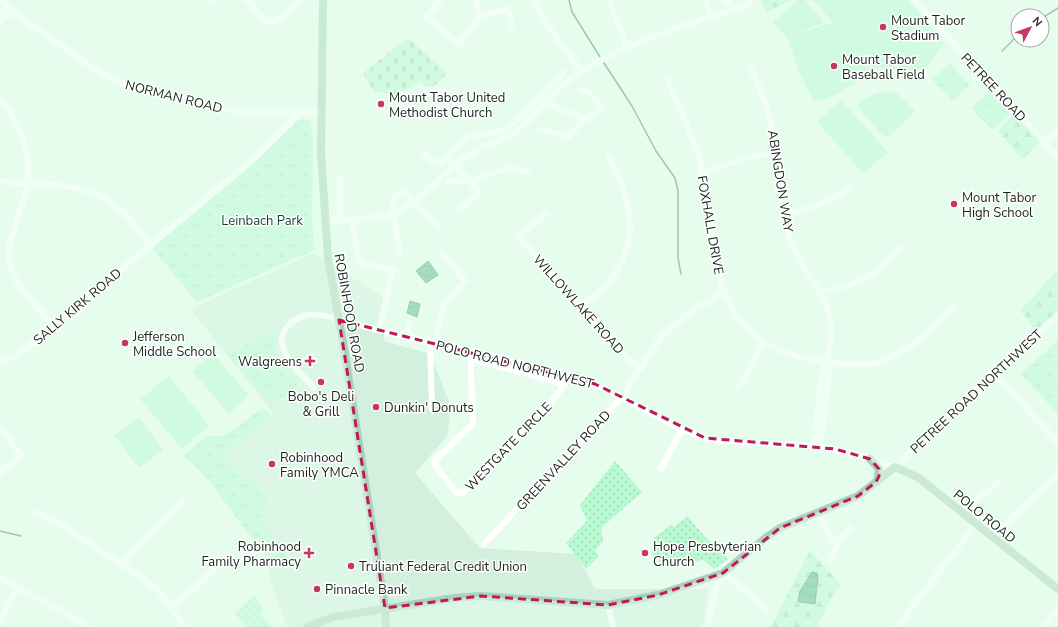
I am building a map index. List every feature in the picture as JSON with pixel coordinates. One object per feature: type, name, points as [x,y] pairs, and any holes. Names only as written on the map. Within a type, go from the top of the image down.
[{"type":"main road","name":"ROBINHOOD ROAD","points":[[323,0],[322,112],[324,222],[328,258],[385,608],[386,627]]},
{"type":"main road","points":[[870,458],[879,469],[876,482]]},
{"type":"main road","points":[[307,627],[333,617],[454,598],[481,596],[608,605],[658,595],[723,573],[764,539],[780,528],[858,496],[895,467]]},
{"type":"main road","name":"POLO ROAD","points":[[895,467],[919,478],[1058,589]]},
{"type":"street","name":"NORMAN ROAD","points":[[2,0],[12,12],[101,73],[124,84],[161,95],[239,112],[322,112]]},
{"type":"street","points":[[247,0],[265,20],[271,23],[277,20],[301,0]]},
{"type":"street","points":[[440,0],[426,17],[460,44],[480,16],[508,9],[512,26]]},
{"type":"street","points":[[476,0],[480,16]]},
{"type":"street","points":[[535,0],[545,22],[581,71]]},
{"type":"street","points":[[609,0],[627,47]]},
{"type":"street","points":[[705,0],[712,17]]},
{"type":"street","points":[[324,222],[340,219],[377,217],[392,213],[414,200],[455,164],[474,152],[503,139],[518,129],[566,81],[581,71],[627,47],[742,7],[752,0]]},
{"type":"street","name":"PETREE ROAD","points":[[914,0],[1058,157]]},
{"type":"street","points":[[0,13],[12,12]]},
{"type":"street","points":[[0,21],[12,12]]},
{"type":"street","name":"ABINGDON WAY","points":[[750,67],[762,90],[768,108],[777,153],[789,236],[800,262],[821,292],[830,320],[826,362],[823,367],[813,445]]},
{"type":"street","points":[[424,154],[430,160],[436,162],[447,156],[468,137],[497,132],[506,127],[523,113],[563,73]]},
{"type":"street","name":"FOXHALL DRIVE","points":[[667,78],[699,155],[712,250],[718,273],[725,292],[739,318],[751,333],[764,343],[780,352],[797,358],[826,362],[870,364],[889,359],[908,348],[954,308]]},
{"type":"street","points":[[538,130],[553,132],[568,137],[585,119],[603,107],[589,93],[581,90]]},
{"type":"street","points":[[536,99],[585,119]]},
{"type":"street","points":[[0,100],[19,126],[25,141],[28,158],[27,184],[9,244],[10,264],[17,282],[53,325]]},
{"type":"street","name":"SALLY KIRK ROAD","points":[[0,361],[17,356],[250,162],[301,111]]},
{"type":"street","points":[[1045,142],[1058,130]]},
{"type":"street","points":[[701,173],[754,156],[777,153]]},
{"type":"street","points":[[447,156],[479,192],[459,211]]},
{"type":"street","points":[[581,307],[612,278],[625,256],[629,241],[631,224],[629,210],[620,180],[609,157]]},
{"type":"street","points":[[448,181],[470,181],[509,168],[527,172]]},
{"type":"street","points":[[340,178],[340,219]]},
{"type":"street","points":[[0,181],[69,187],[92,192],[113,203],[121,210],[150,244]]},
{"type":"street","points":[[785,214],[818,206],[836,197],[850,187]]},
{"type":"street","points":[[400,255],[392,213],[393,200],[403,191],[414,200],[438,227]]},
{"type":"street","name":"WILLOWLAKE ROAD","points":[[546,214],[519,237],[629,359],[641,369]]},
{"type":"street","points":[[352,218],[359,263],[393,270],[379,330]]},
{"type":"street","points":[[821,292],[852,285],[872,276],[900,249]]},
{"type":"street","points":[[432,409],[433,343],[444,302],[465,281],[442,252]]},
{"type":"street","name":"GREENVALLEY ROAD","points":[[484,544],[530,495],[565,462],[621,397],[661,337],[673,324],[690,312],[725,292]]},
{"type":"street","name":"POLO ROAD NORTHWEST","points":[[314,388],[285,354],[282,345],[282,337],[289,325],[305,316],[322,315],[433,343],[471,356],[566,376],[596,384],[682,429],[705,438],[720,441],[820,446],[870,458],[895,467]]},
{"type":"street","name":"PETREE ROAD NORTHWEST","points":[[895,467],[994,373],[1058,316]]},
{"type":"street","points":[[407,337],[409,323]]},
{"type":"street","points":[[738,388],[764,343]]},
{"type":"street","points":[[471,356],[565,384],[566,376]]},
{"type":"street","name":"WESTGATE CIRCLE","points":[[471,356],[473,424],[434,461],[436,468],[456,492],[462,493],[551,402],[565,384]]},
{"type":"street","name":"ABINGDON WAY","points":[[820,446],[830,367],[826,362]]},
{"type":"street","points":[[994,373],[1058,443]]},
{"type":"street","points":[[0,427],[21,455],[0,473]]},
{"type":"street","points":[[661,469],[682,429]]},
{"type":"street","points":[[992,537],[1058,472]]},
{"type":"street","points":[[962,512],[998,483]]},
{"type":"street","points":[[123,564],[132,551],[182,502]]},
{"type":"street","points":[[33,512],[60,524],[123,564],[160,592],[184,627]]},
{"type":"street","points":[[817,513],[833,541],[839,540]]},
{"type":"street","points":[[897,627],[976,524]]},
{"type":"street","points":[[831,559],[839,540],[850,528]]},
{"type":"street","points":[[170,606],[188,594],[228,556]]},
{"type":"street","points":[[708,627],[717,581],[723,573],[767,609]]},
{"type":"street","points":[[0,579],[70,615],[86,627]]},
{"type":"street","points":[[0,622],[17,588]]},
{"type":"street","points":[[608,605],[613,627]]},
{"type":"street","points":[[1044,627],[1058,609]]},
{"type":"highlighted area","points":[[339,320],[595,384],[705,438],[835,449],[870,459],[879,469],[879,476],[876,482],[858,496],[780,528],[723,573],[658,595],[608,605],[481,596],[385,608]]},
{"type":"shaded area","points":[[314,253],[384,298],[384,341],[430,354],[450,404],[448,435],[415,473],[480,548],[576,554],[595,589],[709,589],[703,624],[699,627],[287,627],[271,583],[254,494],[222,457],[274,414],[190,309]]},
{"type":"green space","points":[[793,0],[767,12],[761,1]]},
{"type":"green space","points":[[798,0],[805,0],[824,22],[788,39],[773,22]]},
{"type":"green space","name":"Mount Tabor Stadium","points":[[813,0],[909,0],[944,43],[922,73],[874,68],[874,70],[835,95],[827,99],[813,101],[800,74],[788,39],[832,23],[842,33]]},
{"type":"green space","points":[[408,38],[448,73],[433,87],[424,86],[420,81],[404,92],[402,90],[392,96],[379,91],[375,94],[363,73]]},
{"type":"green space","points":[[950,63],[970,85],[953,101],[932,79]]},
{"type":"green space","points":[[948,67],[953,73],[942,83],[937,78]]},
{"type":"green space","points":[[955,74],[960,79],[948,90],[943,85]]},
{"type":"green space","points":[[961,81],[966,86],[954,97],[949,91]]},
{"type":"green space","points":[[892,91],[898,94],[915,111],[888,137],[884,137],[857,106],[873,95]]},
{"type":"green space","points":[[989,92],[1010,114],[992,130],[971,108]]},
{"type":"green space","points":[[987,96],[992,101],[981,112],[976,107]]},
{"type":"green space","points":[[841,100],[888,152],[864,174],[817,122]]},
{"type":"green space","points":[[994,103],[999,108],[987,119],[982,114]]},
{"type":"green space","points":[[1000,110],[1005,115],[994,126],[989,121]]},
{"type":"green space","points":[[1015,113],[1040,141],[1022,160],[998,131]]},
{"type":"green space","name":"Leinbach Park","points":[[300,119],[310,120],[313,134],[312,217],[314,250],[197,302],[152,248],[253,164]]},
{"type":"green space","points":[[249,190],[254,196],[242,206],[238,201]]},
{"type":"green space","points":[[255,197],[260,203],[249,213],[244,208]]},
{"type":"green space","points":[[262,205],[267,210],[255,220],[250,215]]},
{"type":"green space","points":[[232,223],[240,233],[234,238],[226,228]]},
{"type":"green space","points":[[1058,270],[1058,311],[1035,331],[1020,310]]},
{"type":"green space","points":[[279,328],[274,353],[299,383],[272,406],[226,354]]},
{"type":"green space","points":[[1058,340],[1058,414],[1021,374]]},
{"type":"green space","points":[[212,353],[249,395],[229,414],[192,371]]},
{"type":"green space","points":[[169,376],[209,425],[182,449],[140,399]]},
{"type":"green space","points":[[263,408],[272,416],[221,457],[269,497],[260,521],[284,550],[288,558],[275,569],[205,476],[184,456],[206,436],[223,436]]},
{"type":"green space","points":[[139,417],[163,450],[139,468],[114,435]]},
{"type":"green space","points":[[615,461],[642,492],[601,528],[603,541],[595,551],[599,556],[586,569],[566,543],[587,521],[580,505]]},
{"type":"green space","points":[[688,516],[703,535],[728,559],[714,569],[704,560],[663,567],[652,552],[659,545],[654,538],[671,525],[674,527]]},
{"type":"green space","points":[[810,550],[840,584],[816,627],[771,627]]},
{"type":"green space","points":[[254,595],[263,608],[261,615],[272,627],[247,627],[235,614]]},
{"type":"water","points":[[428,261],[438,275],[426,283],[416,271]]},
{"type":"water","points":[[410,301],[420,304],[417,317],[407,313]]},
{"type":"water","points":[[812,572],[817,573],[818,576],[815,604],[800,602],[798,601],[800,591]]},
{"type":"waterway","points":[[569,0],[572,12],[600,57]]},
{"type":"waterway","points":[[1050,13],[1058,8]]},
{"type":"waterway","points":[[1002,51],[1010,43]]},
{"type":"waterway","points":[[604,63],[632,106],[656,151],[675,178],[678,191],[678,258],[681,274]]},
{"type":"waterway","points":[[0,531],[21,536]]},
{"type":"place","name":"Mount Tabor Stadium","points":[[883,27]]},
{"type":"place","name":"Mount Tabor Baseball Field","points":[[834,66]]},
{"type":"place","name":"Mount Tabor United Methodist Church","points":[[381,104]]},
{"type":"place","name":"Mount Tabor High School","points":[[954,204]]},
{"type":"place","name":"Jefferson Middle School","points":[[125,343]]},
{"type":"place","name":"Walgreens","points":[[310,361]]},
{"type":"place","name":"Bobo's Deli & Grill","points":[[321,382]]},
{"type":"place","name":"Dunkin' Donuts","points":[[376,407]]},
{"type":"place","name":"Robinhood Family YMCA","points":[[272,464]]},
{"type":"place","name":"Robinhood Family Pharmacy","points":[[309,553]]},
{"type":"place","name":"Hope Presbyterian Church","points":[[645,553]]},
{"type":"place","name":"Truliant Federal Credit Union","points":[[351,566]]},
{"type":"place","name":"Pinnacle Bank","points":[[317,589]]}]
